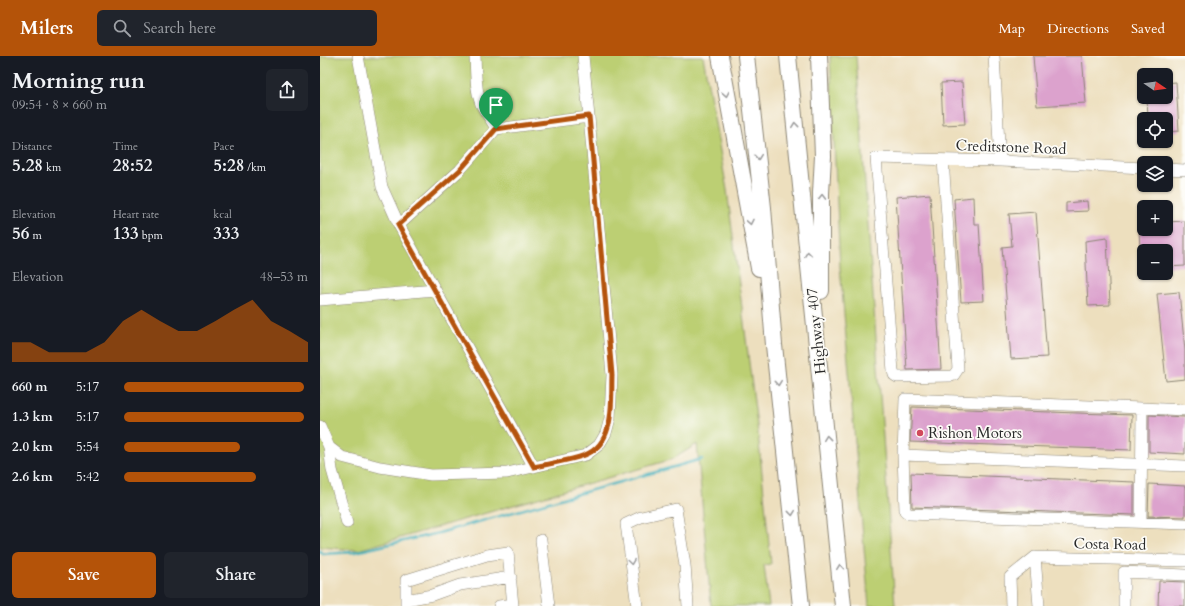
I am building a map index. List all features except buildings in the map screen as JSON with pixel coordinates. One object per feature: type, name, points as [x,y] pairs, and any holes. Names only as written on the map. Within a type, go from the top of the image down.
[{"type":"highway","points":[[720,56],[774,344]]},
{"type":"highway","points":[[746,56],[763,208],[774,344],[801,606]]},
{"type":"highway","name":"Highway 407","points":[[788,56],[844,606]]},
{"type":"highway","points":[[818,56],[823,156],[821,376]]},
{"type":"street","points":[[358,56],[382,187],[398,225],[534,467]]},
{"type":"street","points":[[475,56],[477,90],[482,105],[496,129]]},
{"type":"street","points":[[329,447],[342,457],[380,467],[431,475],[507,473],[586,455],[599,445],[606,433],[610,418],[612,375],[583,56]]},
{"type":"street","points":[[994,56],[1000,161]]},
{"type":"street","points":[[398,225],[460,170],[496,129],[589,116]]},
{"type":"street","name":"Creditstone Road","points":[[943,160],[958,369],[954,375],[951,376],[897,377],[894,375],[876,158],[1000,161],[1137,168]]},
{"type":"street","points":[[1173,169],[1185,170]]},
{"type":"street","points":[[320,300],[435,290]]},
{"type":"street","points":[[1185,410],[904,399],[905,511],[909,514],[1185,524]]},
{"type":"street","points":[[1141,522],[1143,464],[1142,408]]},
{"type":"street","points":[[320,426],[329,447],[332,470],[347,523]]},
{"type":"street","points":[[904,455],[1185,466]]},
{"type":"street","points":[[637,606],[626,524],[641,516],[676,509],[685,565],[688,606]]},
{"type":"street","points":[[541,540],[549,606]]},
{"type":"street","points":[[499,606],[513,605],[511,577],[508,552],[487,555],[406,580],[406,603],[460,586],[511,577]]},
{"type":"street","points":[[1012,606],[1010,577],[1034,558]]},
{"type":"street","points":[[1034,558],[1039,606]]},
{"type":"street","name":"Costa Road","points":[[1034,558],[1185,561]]},
{"type":"street","points":[[1124,606],[1124,572],[1185,575]]},
{"type":"green space","points":[[320,56],[703,56],[727,190],[758,433],[771,564],[764,565],[769,606],[711,606],[697,444],[673,459],[358,550],[320,547]]},
{"type":"green space","points":[[830,56],[856,56],[895,606],[869,606],[840,267]]},
{"type":"waterway","points":[[320,551],[323,554],[355,552],[439,533],[702,459]]},
{"type":"place","name":"Rishon Motors","points":[[920,433]]},
{"type":"route","points":[[589,116],[612,375],[610,418],[606,433],[599,445],[586,455],[534,467],[398,225],[460,170],[496,129],[589,116]]}]
